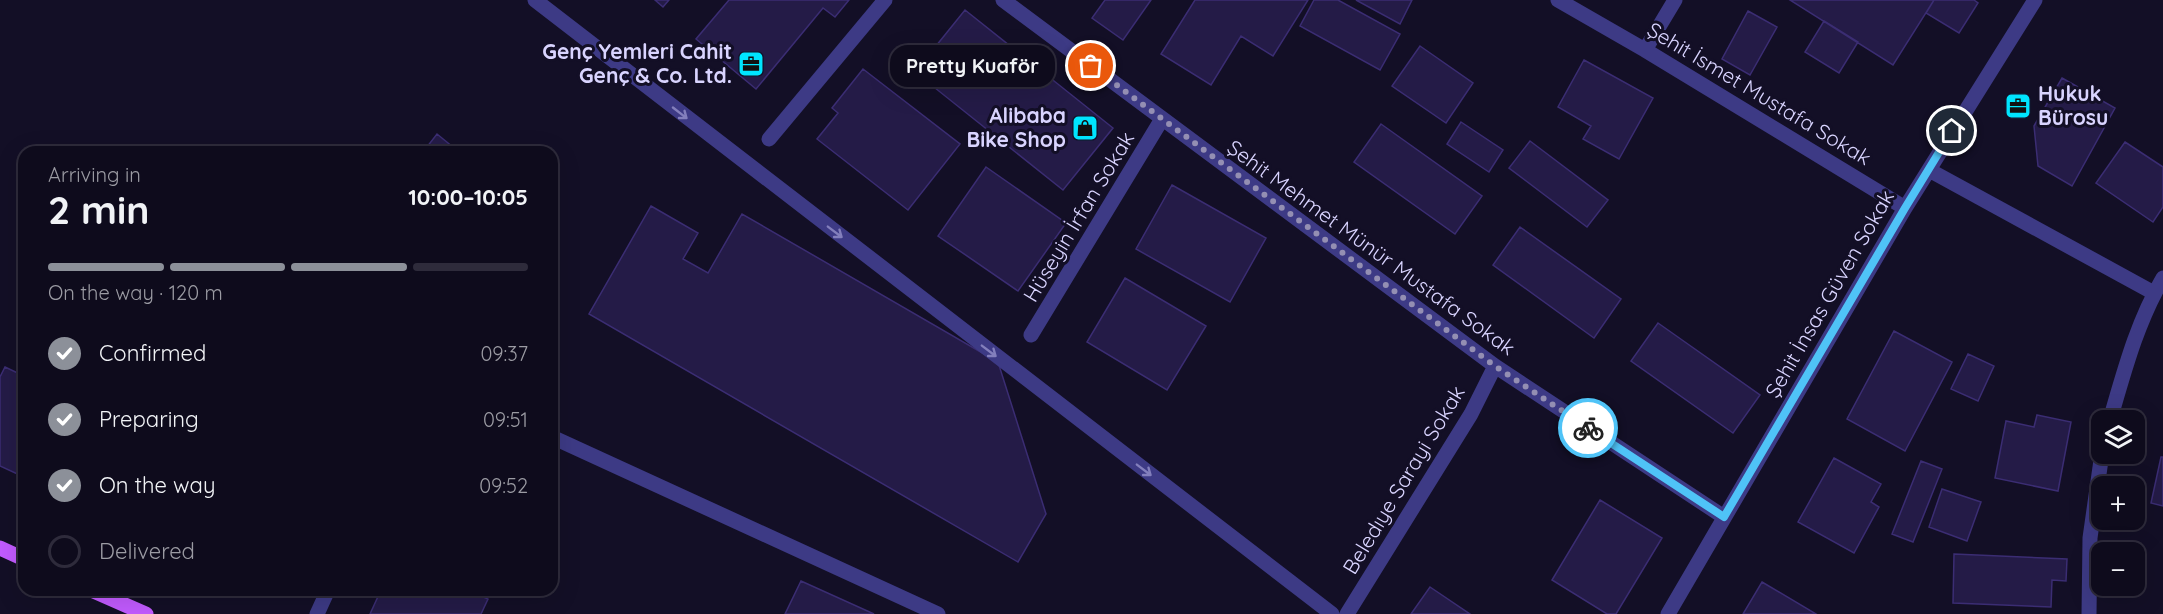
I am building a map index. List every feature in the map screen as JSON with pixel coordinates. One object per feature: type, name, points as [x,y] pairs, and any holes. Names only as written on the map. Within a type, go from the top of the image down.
[{"type":"main road","points":[[0,548],[18,556]]},
{"type":"main road","points":[[105,596],[146,614]]},
{"type":"street","points":[[535,0],[1332,614]]},
{"type":"street","points":[[769,139],[885,0]]},
{"type":"street","name":"Şehit Mehmet Münür Mustafa Sokak","points":[[1003,0],[1495,366],[1724,517]]},
{"type":"street","name":"Şehit İsmet Mustafa Sokak","points":[[1558,0],[1646,50],[1905,208]]},
{"type":"street","points":[[1646,50],[1675,0]]},
{"type":"street","name":"Şehit İnsas Güven Sokak","points":[[1668,614],[1905,208],[2035,0]]},
{"type":"street","name":"Hüseyin İrfan Sokak","points":[[1031,336],[1162,119]]},
{"type":"street","points":[[1929,170],[2154,293]]},
{"type":"street","points":[[2113,410],[2149,301],[2163,278]]},
{"type":"street","name":"Beledıye Sarayi Sokak","points":[[1347,614],[1471,414],[1495,366]]},
{"type":"street","points":[[558,440],[938,614]]},
{"type":"street","points":[[2089,614],[2090,538],[2100,464]]},
{"type":"street","points":[[317,614],[325,596]]},
{"type":"building","points":[[655,0],[669,0],[663,7]]},
{"type":"building","name":"Genç Yemleri Cahit Genç & Co. Ltd.","points":[[729,0],[849,0],[835,17],[823,8],[756,89],[696,39]]},
{"type":"building","points":[[1105,0],[1151,0],[1123,40],[1092,18]]},
{"type":"building","points":[[1195,0],[1308,0],[1273,56],[1241,36],[1211,85],[1161,54]]},
{"type":"building","points":[[1314,0],[1338,0],[1400,34],[1380,70],[1300,26]]},
{"type":"building","points":[[1356,0],[1412,0],[1400,24]]},
{"type":"building","points":[[1790,0],[1934,0],[1893,65]]},
{"type":"building","points":[[1934,0],[1974,0],[1978,3],[1959,33],[1926,13]]},
{"type":"building","points":[[965,10],[1113,128],[1063,190],[915,72]]},
{"type":"building","points":[[1748,11],[1777,27],[1750,75],[1722,59]]},
{"type":"building","points":[[1824,21],[1858,42],[1839,73],[1805,52]]},
{"type":"building","points":[[1420,46],[1473,83],[1446,123],[1392,86]]},
{"type":"building","points":[[1584,60],[1653,98],[1619,159],[1583,139],[1591,126],[1558,107]]},
{"type":"building","points":[[863,69],[960,144],[908,210],[817,139],[838,113],[832,108]]},
{"type":"building","points":[[2062,78],[2115,108],[2072,186],[2038,166],[2034,126]]},
{"type":"building","points":[[1461,122],[1503,150],[1489,172],[1447,144]]},
{"type":"building","points":[[1381,124],[1482,196],[1455,234],[1354,162]]},
{"type":"building","points":[[437,134],[452,146],[428,146]]},
{"type":"building","points":[[1530,141],[1608,200],[1587,227],[1509,168]]},
{"type":"building","points":[[2125,142],[2163,167],[2163,207],[2153,222],[2096,183]]},
{"type":"building","points":[[986,167],[1066,223],[1018,291],[938,236]]},
{"type":"building","points":[[1172,185],[1266,238],[1230,302],[1136,249]]},
{"type":"building","points":[[651,206],[698,233],[683,259],[708,273],[742,214],[998,362],[1046,514],[1018,562],[589,314]]},
{"type":"building","points":[[1520,227],[1621,299],[1594,338],[1493,265]]},
{"type":"building","points":[[1125,278],[1206,326],[1167,390],[1087,342]]},
{"type":"building","points":[[1658,323],[1760,395],[1733,433],[1631,361]]},
{"type":"building","points":[[1894,331],[1952,362],[1905,451],[1847,419]]},
{"type":"building","points":[[1968,354],[1994,366],[1978,401],[1951,389]]},
{"type":"building","points":[[5,367],[18,373],[18,474],[0,466],[0,377]]},
{"type":"building","points":[[2037,415],[2071,422],[2058,491],[1995,478],[2006,421],[2034,427]]},
{"type":"building","points":[[2161,457],[2163,457],[2163,506],[2151,503]]},
{"type":"building","points":[[1834,458],[1881,484],[1871,502],[1879,507],[1854,553],[1798,522]]},
{"type":"building","points":[[1921,461],[1942,469],[1913,542],[1892,534]]},
{"type":"building","points":[[1942,489],[1981,502],[1967,541],[1929,527]]},
{"type":"building","points":[[1600,500],[1662,538],[1616,614],[1607,614],[1552,580]]},
{"type":"building","points":[[1954,554],[2067,559],[2066,581],[2052,580],[2051,607],[1953,603]]},
{"type":"building","points":[[801,581],[874,614],[785,614]]},
{"type":"building","points":[[1762,582],[1816,614],[1743,614]]},
{"type":"building","points":[[1430,587],[1470,614],[1411,614]]},
{"type":"building","points":[[378,596],[481,596],[488,599],[481,614],[370,614]]},
{"type":"way so far","points":[[1091,66],[1495,366],[1588,428]]},
{"type":"place","name":"Genç Yemleri Cahit Genç & Co. Ltd.","points":[[751,64]]},
{"type":"place","name":"Pretty Kuaför","points":[[1091,66]]},
{"type":"place","name":"Hukuk Bürosu","points":[[2018,106]]},
{"type":"place","name":"Alibaba Bike Shop","points":[[1085,128]]},
{"type":"route","points":[[1588,428],[1724,517],[1952,131]]}]
